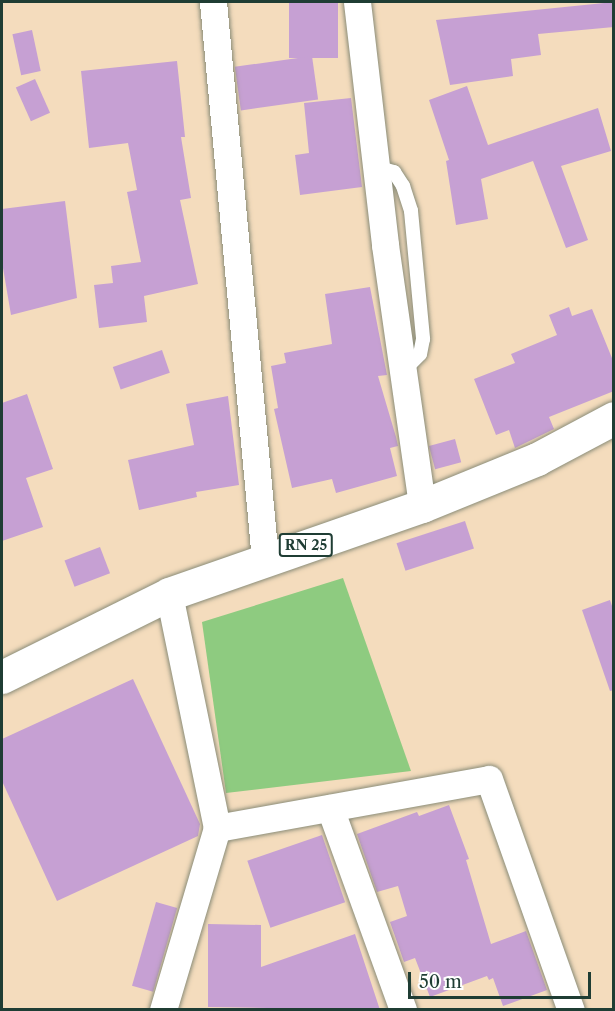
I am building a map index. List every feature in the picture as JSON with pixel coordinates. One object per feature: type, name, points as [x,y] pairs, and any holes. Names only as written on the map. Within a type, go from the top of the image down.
[{"type":"main road","name":"RN 25","points":[[2,677],[169,594],[422,506],[537,459],[614,418]]},
{"type":"street","points":[[213,2],[266,559]]},
{"type":"street","points":[[357,2],[376,167],[422,506]]},
{"type":"street","points":[[163,1010],[217,828],[169,594]]},
{"type":"street","points":[[217,828],[489,779],[571,1010]]},
{"type":"street","points":[[330,808],[403,1010]]},
{"type":"green space","points":[[343,578],[411,771],[226,793],[202,622]]},
{"type":"building","points":[[289,2],[338,2],[338,58],[289,58]]},
{"type":"building","points":[[614,2],[614,27],[538,34],[541,55],[511,59],[513,76],[450,85],[436,20]]},
{"type":"building","points":[[32,30],[41,71],[21,75],[12,34]]},
{"type":"building","points":[[312,56],[318,100],[241,110],[235,67]]},
{"type":"building","points":[[177,61],[185,137],[181,137],[191,198],[180,200],[198,284],[144,296],[147,322],[99,328],[94,285],[113,283],[111,266],[141,262],[127,192],[137,190],[128,143],[89,148],[81,71]]},
{"type":"building","points":[[35,79],[50,113],[31,121],[16,88]]},
{"type":"building","points":[[467,86],[488,145],[598,108],[611,151],[561,166],[588,240],[566,248],[533,161],[481,179],[488,219],[456,225],[446,161],[449,160],[429,100]]},
{"type":"building","points":[[351,98],[362,187],[300,195],[295,155],[309,153],[304,103]]},
{"type":"building","points":[[65,201],[77,298],[11,315],[2,262],[2,209]]},
{"type":"building","points":[[370,287],[387,375],[378,376],[398,446],[390,448],[397,476],[336,493],[332,479],[292,488],[274,409],[278,408],[271,366],[286,363],[284,353],[332,344],[325,294]]},
{"type":"building","points":[[569,307],[572,316],[592,309],[614,363],[614,391],[549,417],[554,429],[515,448],[509,430],[496,435],[474,379],[515,363],[511,354],[557,335],[549,315]]},
{"type":"building","points":[[162,350],[170,373],[121,390],[113,367]]},
{"type":"building","points":[[27,394],[53,469],[26,478],[43,527],[2,541],[2,403]]},
{"type":"building","points":[[228,396],[239,485],[196,492],[197,497],[139,510],[128,460],[194,445],[186,404]]},
{"type":"building","points":[[455,439],[461,462],[435,469],[429,446]]},
{"type":"building","points":[[465,521],[474,549],[405,571],[397,543]]},
{"type":"building","points":[[100,547],[110,573],[75,587],[65,561]]},
{"type":"building","points":[[610,600],[614,612],[614,690],[610,691],[582,610]]},
{"type":"building","points":[[133,679],[200,824],[198,836],[57,901],[2,781],[2,739]]},
{"type":"building","points":[[449,805],[469,859],[466,860],[491,944],[526,931],[547,990],[503,1006],[493,978],[489,980],[487,976],[430,997],[415,958],[404,962],[390,922],[407,916],[398,886],[377,892],[357,834],[417,812],[419,816]]},
{"type":"building","points":[[322,835],[345,902],[270,928],[247,861]]},
{"type":"building","points":[[156,902],[177,908],[153,992],[132,986]]},
{"type":"building","points":[[208,924],[261,925],[261,967],[355,934],[380,1010],[208,1007]]}]
